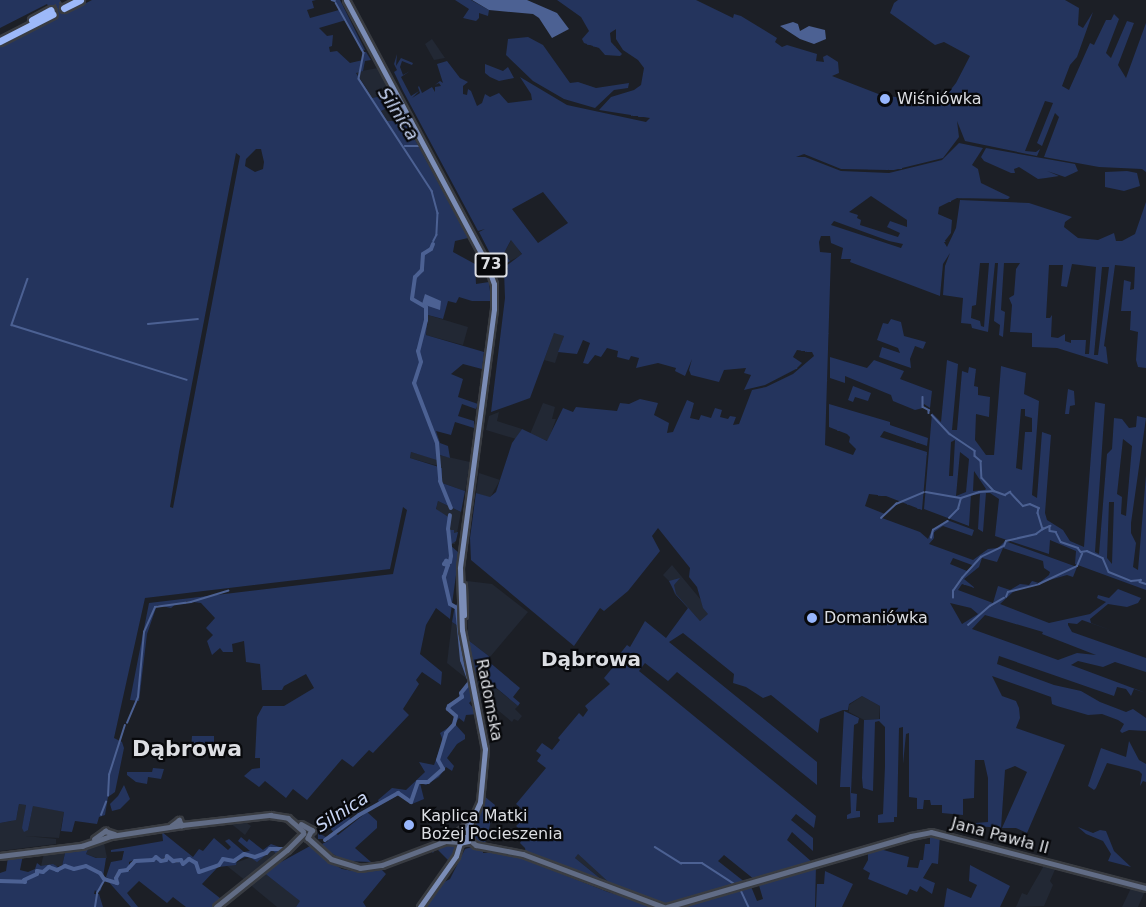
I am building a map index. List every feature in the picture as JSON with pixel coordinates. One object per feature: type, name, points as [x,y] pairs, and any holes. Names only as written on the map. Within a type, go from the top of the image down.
[{"type":"highway","points":[[70,0],[63,6],[80,0]]},
{"type":"highway","points":[[0,36],[52,12],[0,41]]},
{"type":"main road","name":"73","points":[[348,0],[486,262],[494,284],[494,309],[462,555]]},
{"type":"main road","name":"Radomska","points":[[462,555],[465,643]]},
{"type":"main road","name":"Radomska","points":[[432,890],[455,862],[481,797],[485,767],[485,742],[465,643],[460,605],[462,555]]},
{"type":"main road","name":"Radomska","points":[[420,907],[457,854],[464,840],[467,825],[481,797]]},
{"type":"main road","points":[[0,855],[83,843],[106,836],[179,824],[274,813],[289,816],[336,862],[363,868],[383,864],[448,840],[467,825]]},
{"type":"main road","name":"Jana Pawła II","points":[[667,907],[915,834],[935,833],[1146,888]]},
{"type":"main road","points":[[216,907],[286,853],[306,834]]},
{"type":"main road","points":[[448,840],[464,840],[477,848],[523,854],[626,894],[667,907]]},
{"type":"main road","points":[[448,840],[455,844],[457,854]]},
{"type":"shaded area","points":[[0,0],[60,0],[67,13],[92,0],[316,0],[312,1],[314,8],[307,10],[310,18],[339,10],[335,2],[330,0],[340,0],[365,50],[361,51],[346,20],[319,28],[327,36],[333,35],[332,46],[329,47],[330,52],[337,51],[350,63],[363,60],[363,52],[366,52],[371,60],[365,61],[363,71],[356,73],[372,98],[391,94],[395,104],[381,111],[387,121],[408,121],[415,134],[413,136],[468,238],[455,241],[453,252],[475,264],[476,284],[489,282],[491,301],[472,301],[459,297],[456,303],[448,301],[443,319],[428,315],[426,335],[484,352],[482,369],[463,364],[451,374],[463,379],[458,397],[478,404],[476,409],[462,404],[458,416],[474,421],[474,428],[455,422],[451,435],[436,431],[440,443],[448,446],[450,458],[440,455],[440,461],[411,452],[410,458],[442,468],[442,483],[465,491],[461,512],[438,501],[436,509],[450,518],[449,530],[454,530],[454,533],[458,532],[456,541],[450,545],[459,553],[450,619],[436,608],[426,625],[420,654],[442,672],[441,685],[422,672],[416,680],[419,684],[403,709],[409,715],[373,753],[369,750],[353,767],[342,759],[307,800],[293,789],[286,798],[265,781],[259,787],[244,776],[252,769],[260,768],[260,758],[255,758],[257,717],[263,706],[284,706],[314,688],[306,674],[284,686],[282,690],[262,690],[260,664],[246,662],[244,641],[232,644],[233,652],[223,652],[220,648],[212,655],[207,641],[213,635],[206,628],[215,618],[201,603],[186,601],[186,604],[177,603],[171,608],[157,605],[147,634],[139,701],[130,700],[149,603],[393,574],[407,510],[403,507],[390,569],[145,598],[114,738],[122,742],[124,748],[115,792],[108,797],[105,815],[99,817],[97,824],[75,821],[72,832],[61,831],[64,812],[33,806],[28,830],[24,832],[22,828],[26,805],[19,804],[16,820],[0,823],[0,47],[55,19],[47,4],[0,28]],"holes":[[[256,149],[261,149],[264,162],[263,169],[255,172],[245,166],[246,159]],[[236,153],[240,156],[173,508],[170,507],[179,452]]]},
{"type":"shaded area","points":[[455,0],[471,0],[489,10],[488,16],[479,13],[476,21],[463,18],[469,9]]},
{"type":"shaded area","points":[[472,0],[527,0],[557,13],[569,29],[552,38],[539,18],[533,14],[489,10]]},
{"type":"shaded area","points":[[557,0],[696,0],[733,18],[734,14],[741,16],[777,38],[775,42],[782,47],[787,45],[817,54],[816,61],[824,62],[823,57],[827,55],[838,62],[839,73],[832,76],[881,95],[940,103],[956,83],[970,56],[944,42],[935,45],[890,13],[894,3],[898,0],[1065,0],[1079,8],[1078,25],[1083,28],[1093,12],[1077,57],[1070,65],[1062,86],[1069,90],[1090,43],[1094,45],[1106,20],[1111,20],[1114,14],[1119,19],[1106,53],[1111,58],[1127,21],[1134,23],[1118,65],[1126,78],[1146,23],[1146,172],[1142,169],[1099,167],[1044,157],[1059,117],[1055,113],[1042,146],[1037,143],[1053,103],[1045,101],[1025,151],[1036,152],[1040,149],[1037,156],[965,141],[957,121],[959,137],[943,158],[894,170],[841,169],[804,154],[796,157],[805,157],[841,171],[889,173],[942,160],[959,143],[983,148],[972,165],[978,169],[981,183],[1010,197],[1008,199],[957,198],[939,207],[938,214],[952,220],[951,233],[944,242],[947,247],[956,228],[960,200],[1029,203],[1072,217],[1065,222],[1064,227],[1078,238],[1098,240],[1114,233],[1116,241],[1122,241],[1135,234],[1146,202],[1146,368],[1138,367],[1136,360],[1138,332],[1130,330],[1131,311],[1121,311],[1124,280],[1131,282],[1130,290],[1134,289],[1135,267],[1115,265],[1104,346],[1108,364],[1057,348],[1032,347],[1032,333],[1010,332],[1012,305],[1009,298],[1014,295],[1016,269],[1020,263],[1004,263],[1001,310],[1005,312],[1003,337],[999,335],[1000,325],[994,321],[998,263],[995,263],[988,332],[972,328],[971,324],[961,323],[963,298],[943,295],[945,266],[950,253],[943,264],[940,296],[850,262],[851,259],[841,259],[843,248],[831,243],[830,236],[821,236],[819,242],[820,252],[831,253],[825,445],[853,455],[856,449],[849,442],[850,437],[847,434],[829,427],[829,404],[890,422],[890,425],[928,438],[927,446],[884,431],[880,437],[927,452],[922,510],[886,496],[869,494],[865,506],[885,514],[882,518],[920,532],[928,539],[932,530],[947,520],[974,530],[972,536],[943,526],[934,532],[934,538],[929,544],[973,560],[988,549],[998,548],[1005,541],[1077,567],[1073,577],[1067,575],[1022,588],[1013,592],[1000,604],[1049,623],[1090,614],[1106,602],[1097,598],[1098,595],[1109,598],[1118,589],[1141,598],[1138,603],[1127,607],[1108,604],[1090,619],[1091,623],[1116,632],[1082,620],[1077,624],[1068,623],[1068,625],[1072,632],[1146,658],[1146,672],[1115,662],[1103,667],[1078,661],[1071,665],[1146,693],[1134,689],[1131,696],[1126,689],[1117,687],[1114,696],[999,656],[997,664],[1054,685],[1081,691],[1100,702],[1126,712],[1133,709],[1146,718],[1146,731],[1129,730],[1122,733],[1120,731],[1124,724],[1118,720],[1102,714],[1088,715],[1057,706],[1052,704],[1051,697],[992,676],[1002,696],[1016,701],[1020,718],[1016,728],[1065,745],[1027,833],[1016,828],[1002,828],[1027,772],[1015,766],[1005,770],[1001,828],[977,826],[976,823],[988,822],[988,778],[984,760],[975,760],[974,798],[963,799],[963,815],[942,813],[942,805],[931,805],[930,800],[924,800],[923,809],[917,809],[917,798],[909,797],[909,733],[906,734],[903,764],[903,727],[899,728],[897,817],[894,817],[894,822],[878,823],[878,815],[883,814],[885,766],[885,727],[879,721],[875,722],[873,791],[863,788],[862,778],[864,720],[880,719],[880,706],[862,696],[849,704],[848,710],[820,719],[818,733],[771,695],[763,698],[746,687],[733,683],[734,674],[683,633],[669,642],[817,762],[817,785],[677,672],[668,681],[645,663],[639,671],[816,816],[814,828],[796,814],[791,820],[813,838],[813,851],[792,832],[787,840],[812,862],[811,864],[755,880],[724,855],[718,861],[746,883],[665,906],[614,887],[578,854],[575,858],[607,884],[526,854],[525,848],[520,843],[525,833],[516,826],[522,820],[518,816],[523,810],[516,804],[546,768],[537,761],[541,755],[536,751],[542,743],[552,750],[560,740],[558,738],[579,713],[583,717],[588,710],[585,706],[610,684],[604,678],[614,666],[608,660],[610,657],[615,660],[627,645],[630,647],[645,621],[666,638],[688,608],[676,595],[669,581],[680,578],[674,585],[676,594],[700,621],[708,614],[703,608],[697,587],[689,577],[690,568],[658,528],[652,536],[660,551],[628,591],[604,611],[600,608],[574,646],[471,560],[470,538],[476,493],[490,497],[496,492],[512,443],[522,429],[547,441],[563,408],[573,412],[576,407],[617,411],[620,403],[629,404],[640,399],[658,403],[654,415],[669,423],[667,433],[673,432],[687,400],[694,403],[690,418],[699,420],[701,415],[711,418],[715,408],[722,410],[720,417],[728,419],[730,416],[736,417],[733,425],[739,424],[752,390],[766,387],[793,374],[814,356],[812,352],[797,350],[793,357],[802,363],[796,369],[765,385],[744,390],[751,375],[744,373],[746,368],[724,370],[719,382],[691,375],[689,370],[692,359],[685,376],[675,371],[676,368],[658,363],[636,368],[639,358],[631,356],[629,360],[617,357],[618,351],[607,348],[601,357],[595,355],[588,364],[583,363],[590,343],[583,340],[577,354],[558,352],[564,336],[554,333],[530,398],[491,412],[505,298],[504,271],[508,269],[506,266],[522,254],[511,240],[504,253],[510,261],[498,269],[479,232],[485,229],[478,231],[403,91],[394,72],[397,70],[394,64],[397,54],[396,66],[401,58],[413,63],[412,65],[402,61],[400,67],[403,75],[410,71],[401,77],[411,96],[419,91],[412,98],[420,93],[419,86],[422,93],[432,87],[435,92],[435,87],[441,86],[439,83],[435,85],[440,81],[443,83],[437,64],[447,61],[460,78],[468,82],[463,86],[463,94],[467,95],[468,89],[471,91],[477,106],[482,103],[485,94],[490,97],[499,93],[508,103],[532,100],[531,94],[520,77],[567,105],[646,122],[650,118],[599,110],[611,97],[634,90],[641,85],[644,68],[638,60],[623,50],[616,39],[616,29],[610,33],[611,42],[622,54],[620,56],[605,55],[599,48],[584,43],[582,39],[589,31],[581,17]],"holes":[[[543,192],[568,223],[538,243],[512,209]],[[871,196],[907,220],[907,227],[890,221],[887,227],[900,233],[898,237],[860,225],[861,220],[857,218],[858,215],[849,212]],[[834,221],[903,244],[901,248],[831,225]],[[980,263],[989,263],[984,327],[981,326],[980,321],[971,318],[972,306],[976,305]],[[1072,264],[1096,267],[1089,354],[1085,354],[1086,340],[1071,340],[1071,343],[1065,341],[1065,334],[1058,338],[1051,337],[1052,315],[1046,318],[1049,265],[1063,265],[1061,286],[1067,287]],[[1102,267],[1109,267],[1098,355],[1094,355]],[[1003,548],[1043,561],[1044,568],[1050,572],[1039,583],[1032,581],[1029,585],[1020,584],[1010,590],[998,586],[993,603],[958,590],[962,584],[975,588],[964,579],[979,567],[982,558],[997,562]],[[953,558],[972,565],[967,571],[950,564]],[[950,603],[971,608],[978,614],[962,624]],[[985,615],[1043,632],[1042,634],[1096,655],[1077,653],[1058,660],[972,629]]]},
{"type":"shaded area","points":[[793,22],[798,24],[800,31],[809,26],[825,30],[826,39],[814,44],[800,39],[780,26]]},
{"type":"shaded area","points":[[528,37],[543,45],[570,83],[578,82],[596,88],[629,83],[628,88],[614,90],[595,108],[564,99],[533,81],[506,55],[508,39]]},
{"type":"shaded area","points":[[432,39],[445,58],[434,60],[425,44]]},
{"type":"shaded area","points":[[485,64],[503,71],[508,67],[514,78],[499,81],[490,77],[485,73]]},
{"type":"shaded area","points":[[378,68],[391,94],[372,98],[356,72]]},
{"type":"shaded area","points":[[397,103],[406,121],[387,121],[381,111]]},
{"type":"shaded area","points":[[986,148],[1075,164],[1078,171],[1065,177],[1047,171],[1059,176],[1038,179],[1019,167],[1014,169],[1015,173],[1011,173],[984,161],[981,157]]},
{"type":"shaded area","points":[[1105,172],[1137,173],[1140,186],[1124,191],[1105,187]]},
{"type":"shaded area","points":[[512,239],[522,255],[510,261],[504,253]]},
{"type":"shaded area","points":[[425,294],[441,301],[440,310],[422,304]]},
{"type":"shaded area","points":[[428,315],[468,327],[463,345],[426,335]]},
{"type":"shaded area","points":[[891,319],[901,322],[904,336],[926,342],[923,349],[915,346],[910,359],[911,368],[879,357],[882,347],[900,353],[898,348],[877,340],[883,323],[888,324]]},
{"type":"shaded area","points":[[554,332],[564,336],[555,363],[544,360]]},
{"type":"shaded area","points":[[830,357],[867,368],[874,360],[904,371],[900,379],[932,391],[930,408],[924,404],[923,408],[915,410],[893,401],[891,395],[845,376],[845,383],[830,378]]},
{"type":"shaded area","points":[[947,360],[958,364],[952,430],[957,430],[962,371],[968,373],[969,367],[976,369],[974,386],[978,387],[978,395],[990,397],[989,417],[976,414],[975,440],[986,455],[994,455],[1001,366],[1026,373],[1024,394],[1039,401],[1032,495],[1037,498],[1042,432],[1051,435],[1045,513],[1047,520],[1063,530],[1070,541],[1084,547],[1095,402],[1105,404],[1095,552],[1099,554],[1107,454],[1112,449],[1114,418],[1122,419],[1129,428],[1136,427],[1137,416],[1146,418],[1131,533],[1136,543],[1133,567],[1138,570],[1146,475],[1146,590],[1075,564],[1076,551],[1050,540],[1049,554],[995,536],[999,499],[990,493],[986,493],[983,532],[978,529],[980,494],[971,495],[969,526],[924,509],[932,413],[941,422]],"holes":[[[1021,409],[1025,409],[1025,416],[1032,418],[1032,432],[1025,432],[1022,470],[1016,468]],[[1123,439],[1132,446],[1126,516],[1121,514],[1122,497],[1117,494]],[[955,440],[953,476],[949,476],[951,442]],[[960,452],[969,459],[966,492],[956,496]],[[974,471],[986,489],[973,491]],[[1109,502],[1114,502],[1112,564],[1107,558]]]},
{"type":"shaded area","points":[[853,386],[871,393],[868,401],[855,397],[853,402],[848,400]]},
{"type":"shaded area","points":[[1068,389],[1074,391],[1075,405],[1070,406],[1069,414],[1065,414]]},
{"type":"shaded area","points":[[543,403],[555,407],[552,419],[556,419],[548,441],[530,434]]},
{"type":"shaded area","points":[[499,412],[497,421],[522,429],[516,439],[486,430],[489,416]]},
{"type":"shaded area","points":[[411,452],[439,460],[439,455],[470,462],[465,491],[442,483],[442,467],[410,458]]},
{"type":"shaded area","points":[[479,473],[500,480],[490,498],[476,493]]},
{"type":"shaded area","points":[[438,501],[461,512],[455,544],[450,544],[450,518],[436,510]]},
{"type":"shaded area","points":[[672,565],[711,612],[700,621],[674,593],[672,584],[663,575]]},
{"type":"shaded area","points":[[467,581],[492,584],[528,612],[490,657],[468,640]]},
{"type":"shaded area","points":[[458,604],[464,649],[462,660],[458,626],[452,622],[455,605]]},
{"type":"shaded area","points":[[452,622],[458,626],[467,679],[447,663]]},
{"type":"shaded area","points":[[468,640],[490,657],[488,661],[520,688],[513,697],[520,703],[518,706],[476,671],[475,678],[466,643]]},
{"type":"shaded area","points":[[475,671],[518,706],[515,709],[522,716],[518,721],[514,719],[512,722],[482,697]]},
{"type":"shaded area","points":[[469,679],[474,698],[469,703],[478,714],[466,715],[464,722],[459,718],[455,724],[465,735],[465,739],[457,744],[447,758],[454,766],[452,771],[446,767],[439,777],[426,785],[420,783],[424,799],[412,804],[398,795],[380,805],[378,800],[392,788],[406,790],[425,772],[419,762],[434,765],[443,741],[440,733],[454,724],[455,715],[446,706],[458,698]]},
{"type":"shaded area","points":[[862,696],[880,706],[879,719],[864,720],[849,712],[849,705]]},
{"type":"shaded area","points":[[844,711],[859,718],[858,723],[854,725],[851,793],[857,794],[856,811],[860,811],[860,817],[847,819],[847,815],[851,813],[850,787],[840,787]]},
{"type":"shaded area","points":[[192,736],[214,736],[214,749],[191,749]]},
{"type":"shaded area","points":[[1129,741],[1139,760],[1146,764],[1146,782],[1143,781],[1140,786],[1142,774],[1139,771],[1107,763],[1096,788],[1094,790],[1088,786],[1101,748],[1126,757]]},
{"type":"shaded area","points":[[153,768],[164,769],[161,779],[148,777],[147,784],[136,782],[127,775],[127,772],[152,772]]},
{"type":"shaded area","points":[[124,785],[130,799],[120,809],[112,811],[110,804]]},
{"type":"shaded area","points":[[485,793],[484,796],[495,805],[486,841],[483,844],[472,840],[470,833],[485,839],[470,832]]},
{"type":"shaded area","points":[[19,804],[26,805],[23,826],[28,830],[33,805],[64,812],[59,838],[26,836],[56,839],[56,844],[0,851],[0,823],[11,821],[17,815]]},
{"type":"shaded area","points":[[343,810],[351,819],[334,833],[327,824]]},
{"type":"shaded area","points":[[367,812],[377,821],[377,828],[355,848],[371,862],[344,861],[325,849],[322,844],[328,839],[318,839],[318,833],[326,837],[335,833],[338,835]]},
{"type":"shaded area","points":[[243,820],[251,826],[245,835],[229,822]]},
{"type":"shaded area","points":[[1078,827],[1093,833],[1100,830],[1106,831],[1114,851],[1131,867],[1108,861],[1111,854],[1103,841],[1086,834]]},
{"type":"shaded area","points":[[162,832],[193,857],[199,849],[203,851],[214,838],[228,850],[231,847],[225,841],[229,839],[244,852],[250,851],[238,841],[241,837],[247,842],[249,839],[263,850],[271,844],[285,849],[278,855],[272,850],[257,862],[248,856],[237,860],[236,865],[218,867],[202,884],[225,902],[219,907],[186,907],[173,897],[167,903],[139,881],[127,893],[138,907],[131,907],[106,879],[117,884],[118,879],[116,877],[120,870],[114,877],[117,882],[106,877],[111,862],[122,860],[124,851],[111,852],[111,850],[163,841]],"holes":[[[167,856],[176,862],[181,860],[183,863],[189,859],[188,862],[182,864],[181,861],[176,863],[167,857],[166,860],[160,862],[156,858],[153,861],[135,861],[130,863],[130,871],[120,870],[129,870],[129,862],[134,860],[152,860],[155,857],[160,860]]]},
{"type":"shaded area","points":[[930,834],[940,835],[938,864],[932,863],[923,878],[935,883],[932,894],[920,886],[917,892],[910,889],[907,895],[868,879],[870,873],[863,869],[868,860],[868,850],[876,848],[909,857],[907,867],[918,868],[920,860],[923,860],[925,844],[930,844]]},
{"type":"shaded area","points":[[103,841],[104,843],[90,845],[86,854],[96,858],[106,858],[101,890],[97,893],[95,890],[94,894],[99,894],[103,907],[0,907],[0,873],[6,871],[8,857],[23,855],[20,870],[28,872],[35,869],[37,863],[41,866],[53,864],[58,867],[62,866],[66,849]]},
{"type":"shaded area","points":[[104,843],[107,858],[97,858],[86,854],[90,845]]},
{"type":"shaded area","points":[[467,844],[483,850],[483,853],[506,852],[608,892],[660,907],[422,907],[464,848],[444,882],[450,879],[465,849],[472,847],[464,847]]},
{"type":"shaded area","points":[[444,845],[456,846],[457,850],[449,861],[438,850],[443,846],[435,849],[433,853],[430,850]]},
{"type":"shaded area","points":[[310,846],[323,858],[342,869],[353,871],[373,870],[402,861],[381,869],[386,874],[363,902],[366,907],[296,907],[300,901],[263,872]]},
{"type":"shaded area","points":[[66,849],[62,866],[41,866],[44,853]]},
{"type":"shaded area","points":[[273,849],[278,855],[246,881],[227,866]]},
{"type":"shaded area","points":[[577,853],[614,884],[607,884],[575,858]]},
{"type":"shaded area","points":[[1046,862],[1057,865],[1050,881],[1053,885],[1044,906],[1016,907],[1022,893],[1027,895]]},
{"type":"shaded area","points":[[816,865],[815,907],[672,907],[750,884],[757,901],[763,899],[758,882]]},
{"type":"shaded area","points":[[970,865],[1010,886],[1000,907],[944,907],[947,888],[971,898],[977,885],[969,881]]},
{"type":"shaded area","points":[[825,871],[853,884],[842,907],[816,907],[817,884],[824,884]]},
{"type":"shaded area","points":[[263,872],[301,901],[296,907],[277,907],[248,883]]},
{"type":"shaded area","points":[[1132,886],[1146,889],[1138,907],[1122,907]]},
{"type":"waterway","name":"Silnica","points":[[336,3],[364,53],[359,79],[432,191],[438,213],[437,235],[434,241]]},
{"type":"waterway","points":[[405,146],[419,146]]},
{"type":"waterway","name":"Silnica","points":[[433,244],[431,249],[423,254],[422,270],[415,277],[412,299],[426,307],[426,320],[418,351],[421,362],[414,383],[437,443],[440,481],[451,508]]},
{"type":"waterway","points":[[28,279],[12,325],[187,380]]},
{"type":"waterway","points":[[148,324],[198,319]]},
{"type":"waterway","points":[[923,397],[923,407],[929,410],[929,413]]},
{"type":"waterway","points":[[932,415],[950,434],[975,451],[975,456],[981,461],[982,478],[994,491]]},
{"type":"waterway","points":[[926,492],[961,498],[979,492],[994,491],[1005,495],[1010,492],[1023,506],[1030,504],[1039,508],[1038,513],[1043,529],[1050,526],[1050,531],[1056,532],[1061,542],[1078,548],[1081,552],[1087,551],[1103,558],[1109,572],[1131,581],[1141,580],[1140,582],[1146,584]]},
{"type":"waterway","points":[[881,518],[896,504],[924,492]]},
{"type":"waterway","points":[[949,518],[958,509],[961,498]]},
{"type":"waterway","name":"Silnica","points":[[325,840],[359,815],[398,793],[411,802],[418,782],[428,782],[443,769],[438,760],[446,733],[454,724],[456,716],[448,709],[462,697],[461,693],[470,682],[462,660],[457,608],[450,604],[444,577],[448,565],[444,564],[446,561],[450,562],[451,556],[448,529],[450,515]]},
{"type":"waterway","points":[[931,538],[933,530],[948,521]]},
{"type":"waterway","points":[[953,598],[953,591],[981,557],[1004,546],[1006,541],[1036,534],[1043,529]]},
{"type":"waterway","points":[[1006,597],[1008,592],[1039,584],[1077,566],[1082,554]]},
{"type":"waterway","points":[[127,723],[138,697],[144,632],[155,607],[191,602],[228,591]]},
{"type":"waterway","points":[[968,625],[990,606],[1004,598]]},
{"type":"waterway","points":[[108,796],[109,775],[125,725]]},
{"type":"waterway","points":[[101,815],[106,802]]},
{"type":"waterway","points":[[655,847],[681,863],[702,863],[736,885]]},
{"type":"waterway","name":"Silnica","points":[[0,881],[25,882],[24,880],[37,874],[37,871],[43,872],[49,867],[57,870],[65,866],[74,869],[86,866],[100,873],[104,879],[117,883],[116,878],[120,871],[127,870],[135,861],[153,860],[156,857],[161,861],[166,860],[167,856],[173,861],[181,860],[183,864],[189,859],[196,863],[199,872],[219,865],[223,859],[234,861],[244,854],[255,857],[270,849],[282,849]]},
{"type":"waterway","points":[[548,866],[553,868]]},
{"type":"waterway","points":[[555,869],[559,870]]},
{"type":"waterway","points":[[560,871],[570,875]]},
{"type":"waterway","points":[[572,876],[582,879]]},
{"type":"waterway","points":[[583,880],[592,884]]},
{"type":"waterway","points":[[97,893],[104,881]]},
{"type":"waterway","points":[[602,888],[611,891]]},
{"type":"waterway","points":[[740,888],[749,907]]},
{"type":"waterway","points":[[613,892],[618,893]]},
{"type":"waterway","points":[[620,893],[626,895]]},
{"type":"waterway","points":[[95,907],[97,894]]},
{"type":"tunnel","points":[[51,10],[62,4]]},
{"type":"place","name":"Wiśniówka","points":[[885,99]]},
{"type":"place","name":"Domaniówka","points":[[812,618]]},
{"type":"place","name":"Kaplica Matki Bożej Pocieszenia","points":[[409,825]]},
{"type":"district","name":"Dąbrowa","points":[[591,659]]},
{"type":"district","name":"Dąbrowa","points":[[187,749]]}]
